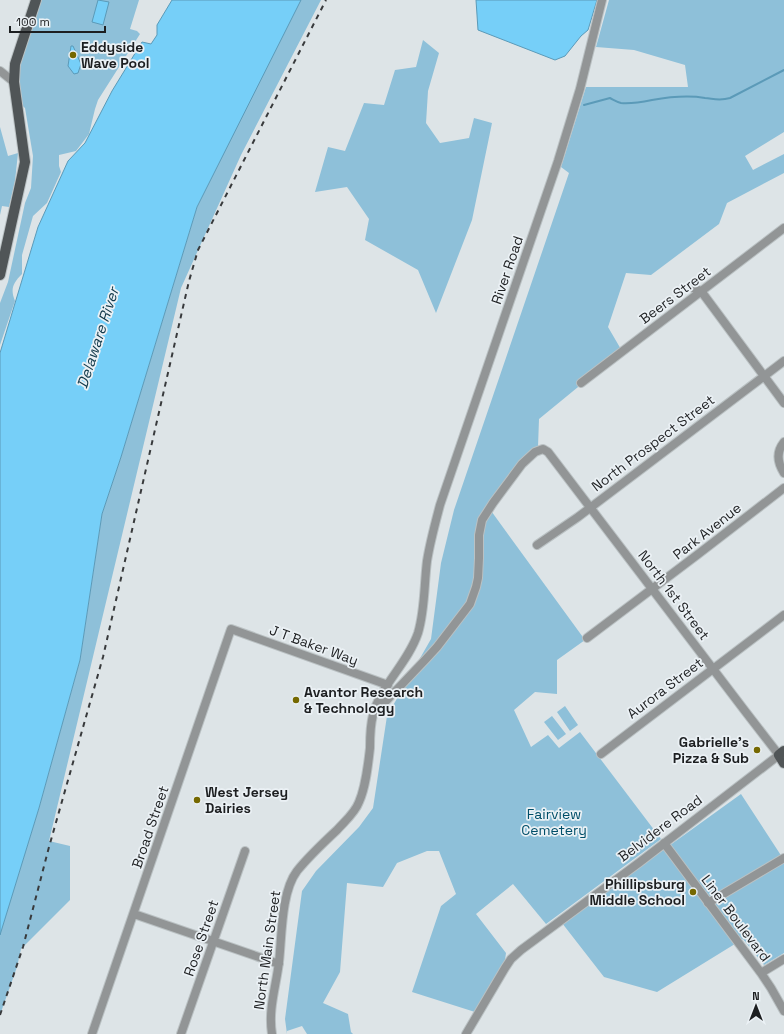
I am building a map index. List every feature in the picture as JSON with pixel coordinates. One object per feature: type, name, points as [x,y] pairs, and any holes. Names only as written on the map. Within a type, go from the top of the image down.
[{"type":"main road","points":[[0,275],[24,162],[14,82],[15,64],[36,0]]},
{"type":"street","name":"River Road","points":[[388,685],[408,654],[418,634],[423,610],[427,561],[433,530],[558,161],[578,93],[602,0]]},
{"type":"street","points":[[0,71],[14,82]]},
{"type":"street","name":"Beers Street","points":[[581,383],[697,290],[784,228]]},
{"type":"street","points":[[697,290],[784,403]]},
{"type":"street","name":"North Prospect Street","points":[[537,545],[784,361]]},
{"type":"street","points":[[784,442],[778,452],[778,458],[779,464],[784,473]]},
{"type":"street","name":"North 1st Street","points":[[376,706],[386,701],[432,653],[470,604],[478,578],[480,558],[479,535],[482,520],[522,464],[530,455],[540,449],[545,449],[712,668],[782,756]]},
{"type":"street","name":"Park Avenue","points":[[587,638],[784,488]]},
{"type":"street","name":"Aurora Street","points":[[601,754],[712,668],[784,615]]},
{"type":"street","name":"J T Baker Way","points":[[231,629],[388,685]]},
{"type":"street","name":"Broad Street","points":[[92,1034],[231,629]]},
{"type":"street","name":"North Main Street","points":[[272,1034],[270,1019],[271,1005],[278,964],[285,905],[289,887],[292,879],[312,854],[349,818],[359,803],[362,795],[368,762],[372,716],[388,685]]},
{"type":"street","name":"Belvidere Road","points":[[466,1034],[505,968],[514,956],[782,756]]},
{"type":"street","name":"Liner Boulevard","points":[[664,843],[708,904],[761,973],[774,992],[784,1011]]},
{"type":"street","name":"Rose Street","points":[[181,1034],[245,851]]},
{"type":"street","points":[[708,904],[784,858]]},
{"type":"street","points":[[134,914],[278,964]]},
{"type":"street","points":[[761,973],[784,959]]},
{"type":"green space","points":[[36,0],[139,0],[130,29],[137,31],[140,34],[98,100],[89,134],[76,151],[59,155],[59,166],[61,172],[47,203],[33,216],[22,255],[22,274],[13,286],[15,301],[0,345],[0,303],[8,282],[25,203],[31,188],[33,156],[25,108],[17,101],[14,82]]},
{"type":"green space","points":[[299,0],[321,0],[241,155],[181,288],[49,841],[70,846],[70,900],[21,949],[17,967],[0,1015],[0,934],[39,808],[80,660],[102,514],[121,457],[197,207]]},
{"type":"green space","name":"Fairview Cemetery","points":[[609,0],[784,0],[784,132],[745,156],[753,170],[784,154],[784,173],[727,203],[719,224],[651,275],[626,273],[608,327],[622,351],[539,419],[538,447],[489,508],[585,640],[557,660],[557,694],[535,692],[514,710],[531,747],[548,735],[559,748],[580,732],[661,839],[546,924],[513,884],[476,914],[506,953],[505,960],[475,1012],[412,992],[441,906],[456,894],[439,851],[427,851],[397,863],[383,887],[347,883],[340,972],[323,1003],[348,1014],[351,1032],[353,1034],[307,1034],[302,1026],[287,1031],[287,1034],[285,1019],[302,891],[316,871],[359,827],[373,808],[387,716],[431,639],[441,563],[454,510],[569,173],[561,167],[586,87],[688,87],[685,65],[634,50],[596,47]]},
{"type":"green space","points":[[423,40],[439,53],[428,91],[426,123],[440,143],[469,138],[474,118],[492,123],[472,220],[436,313],[418,270],[365,240],[369,219],[347,187],[315,192],[328,147],[345,151],[364,103],[384,105],[395,70],[416,67]]},
{"type":"green space","points":[[0,127],[8,156],[18,153],[15,181],[9,207],[2,206],[0,215]]},
{"type":"green space","points":[[565,706],[578,725],[570,731],[557,712]]},
{"type":"green space","points":[[552,716],[566,734],[558,740],[544,722]]},
{"type":"green space","name":"Phillipsburg Middle School","points":[[741,794],[784,860],[784,953],[764,965],[743,939],[657,992],[604,977],[562,923]]},
{"type":"water","points":[[98,0],[109,2],[103,25],[92,22]]},
{"type":"water","name":"Delaware River","points":[[172,0],[301,0],[197,207],[121,457],[102,514],[80,660],[39,808],[0,935],[0,353],[38,227],[68,161],[85,143],[112,91],[142,42],[151,44],[157,35],[157,25]]},
{"type":"water","points":[[476,0],[597,0],[588,30],[581,36],[565,56],[555,60],[478,30]]},
{"type":"water","name":"Eddyside Wave Pool","points":[[71,46],[73,46],[81,64],[78,73],[74,74],[68,66]]},
{"type":"waterway","points":[[584,105],[610,98],[620,103],[637,103],[678,97],[718,100],[726,99],[784,70]]},
{"type":"railway","points":[[0,1015],[23,947],[49,847],[103,657],[189,281],[198,250],[326,0]]},
{"type":"place","name":"Eddyside Wave Pool","points":[[73,55]]},
{"type":"place","name":"Avantor Research & Technology","points":[[296,700]]},
{"type":"place","name":"Gabrielle's Pizza & Sub","points":[[757,750]]},
{"type":"place","name":"West Jersey Dairies","points":[[197,800]]},
{"type":"place","name":"Phillipsburg Middle School","points":[[693,892]]}]
